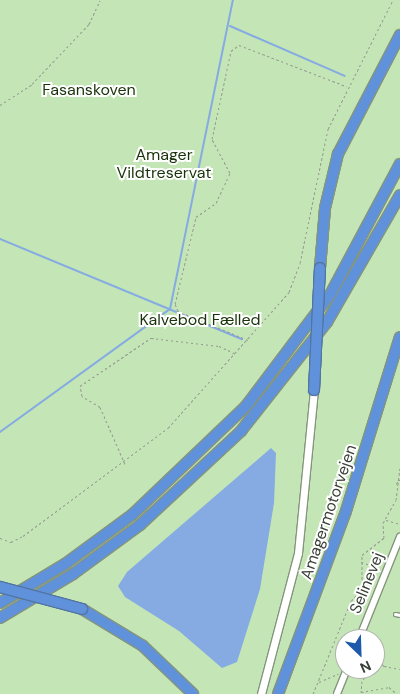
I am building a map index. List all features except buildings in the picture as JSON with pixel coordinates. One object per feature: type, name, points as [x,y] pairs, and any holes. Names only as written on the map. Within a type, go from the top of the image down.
[{"type":"highway","points":[[314,390],[325,208],[338,154],[400,35]]},
{"type":"highway","points":[[0,603],[65,564],[134,514],[233,420],[282,363],[331,293],[400,164]]},
{"type":"highway","points":[[0,618],[125,536],[235,437],[327,322],[400,195]]},
{"type":"highway","name":"Amagermotorvejen","points":[[278,694],[346,511],[400,337]]},
{"type":"highway","points":[[0,587],[82,610],[143,646],[193,694]]},
{"type":"street","points":[[261,694],[300,543],[314,390]]},
{"type":"street","name":"Selinevej","points":[[363,629],[400,537]]},
{"type":"street","points":[[337,694],[343,679]]},
{"type":"lane","points":[[395,614],[400,615]]},
{"type":"path","points":[[0,105],[32,84],[89,24],[100,0]]},
{"type":"path","points":[[0,538],[16,541],[126,464],[168,428],[249,341],[296,278],[318,158],[348,86],[393,0]]},
{"type":"path","points":[[249,341],[178,310],[175,304],[196,217],[216,203],[230,173],[212,138],[231,51],[240,45],[348,86]]},
{"type":"path","points":[[126,464],[100,407],[82,396],[80,386],[151,338],[219,346],[236,354]]},
{"type":"path","points":[[313,694],[351,601],[362,589],[360,562],[364,552],[384,538],[385,520],[396,500],[396,476],[400,468]]},
{"type":"path","points":[[395,485],[400,478],[396,476]]},
{"type":"path","points":[[385,520],[400,524]]},
{"type":"path","points":[[360,562],[382,570]]},
{"type":"path","points":[[385,666],[400,669]]},
{"type":"path","points":[[319,682],[335,675]]},
{"type":"path","points":[[364,679],[361,692],[389,687],[397,694]]},
{"type":"green space","name":"Kalvebod Fælled","points":[[0,0],[400,0],[400,694],[0,694]]},
{"type":"water","points":[[271,448],[276,453],[274,503],[260,589],[237,662],[222,668],[179,631],[125,597],[118,586],[127,572]]},
{"type":"waterway","points":[[0,432],[170,309],[233,0]]},
{"type":"waterway","points":[[230,26],[345,76]]},
{"type":"waterway","points":[[0,239],[242,339]]},
{"type":"park label","name":"Fasanskoven","points":[[89,90]]},
{"type":"park label","name":"Amager Vildtreservat","points":[[164,164]]}]
